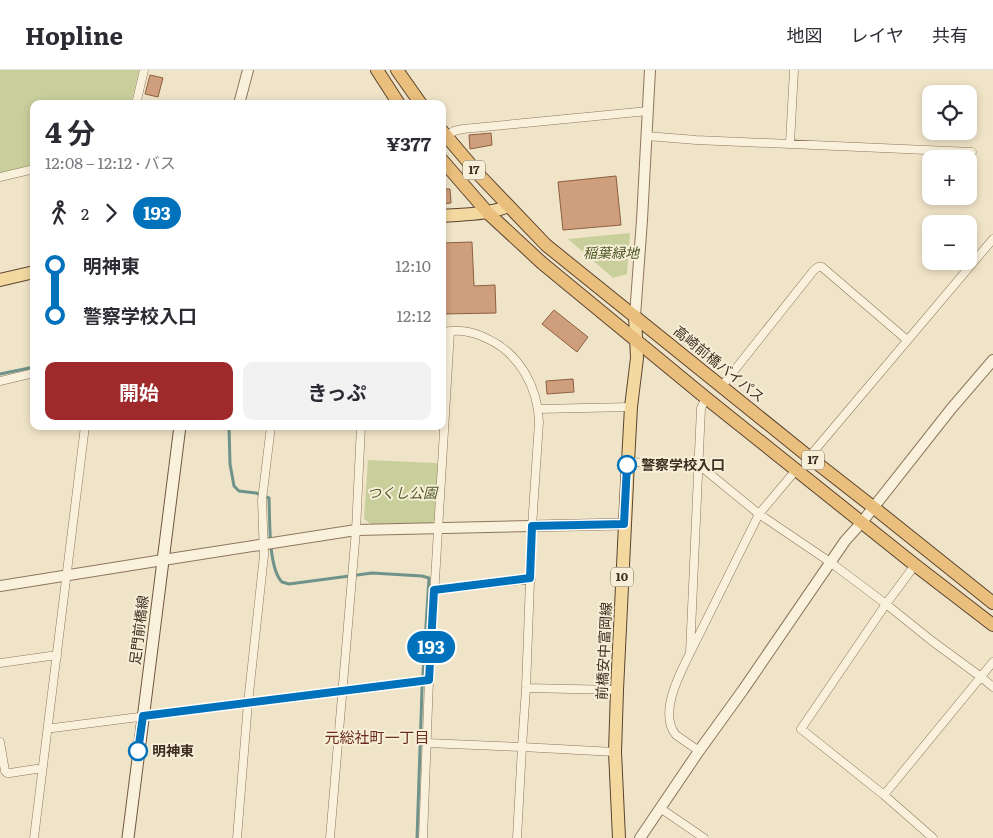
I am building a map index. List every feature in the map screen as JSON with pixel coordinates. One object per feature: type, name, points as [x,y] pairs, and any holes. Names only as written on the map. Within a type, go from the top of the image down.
[{"type":"highway","points":[[377,70],[396,100]]},
{"type":"highway","points":[[397,70],[418,100]]},
{"type":"highway","name":"高崎前橋バイパス","points":[[446,136],[480,177],[546,245],[993,603]]},
{"type":"highway","name":"17","points":[[446,165],[488,213],[542,263],[706,398],[993,626]]},
{"type":"main road","points":[[446,216],[488,213],[508,206]]},
{"type":"main road","points":[[0,280],[30,273]]},
{"type":"main road","name":"前橋安中富岡線","points":[[619,838],[615,752],[624,524],[631,407],[636,364],[635,316]]},
{"type":"main road","name":"足門前橋線","points":[[128,838],[179,430]]},
{"type":"street","points":[[137,100],[144,70]]},
{"type":"street","points":[[240,100],[248,70]]},
{"type":"street","points":[[635,316],[650,70]]},
{"type":"street","points":[[790,143],[794,70]]},
{"type":"street","points":[[446,133],[463,129],[648,112]]},
{"type":"street","points":[[647,136],[696,140],[932,150]]},
{"type":"street","points":[[0,177],[30,170]]},
{"type":"street","points":[[809,457],[993,239]]},
{"type":"street","points":[[722,386],[818,267],[822,267],[907,340]]},
{"type":"street","points":[[446,332],[462,331],[473,333],[494,342],[506,350],[516,360],[528,378],[538,409],[539,422],[532,526],[526,688],[517,838]]},
{"type":"street","points":[[640,838],[845,541],[993,360]]},
{"type":"street","points":[[0,381],[30,374]]},
{"type":"street","points":[[690,653],[701,408],[706,398]]},
{"type":"street","points":[[538,409],[631,407]]},
{"type":"street","points":[[34,838],[84,430]]},
{"type":"street","points":[[237,838],[264,545],[262,500],[271,430]]},
{"type":"street","points":[[330,838],[356,530],[361,430]]},
{"type":"street","points":[[424,838],[426,742],[439,529],[443,430]]},
{"type":"street","points":[[628,462],[699,464],[759,514],[830,562],[993,687]]},
{"type":"street","points":[[699,751],[673,731],[669,709],[678,677],[759,514],[796,470]]},
{"type":"street","points":[[0,586],[356,530],[624,524]]},
{"type":"street","points":[[915,565],[886,604],[801,729],[933,838]]},
{"type":"street","points":[[434,590],[530,578]]},
{"type":"street","points":[[0,663],[57,656]]},
{"type":"street","points":[[884,796],[993,662]]},
{"type":"street","points":[[48,728],[429,680]]},
{"type":"street","points":[[526,688],[617,690]]},
{"type":"street","points":[[0,742],[5,771],[10,773],[36,769],[42,770]]},
{"type":"street","points":[[426,742],[615,752]]},
{"type":"street","points":[[660,808],[704,838]]},
{"type":"green space","points":[[0,70],[139,70],[132,100],[30,100],[30,166],[0,173]]},
{"type":"green space","name":"稲葉緑地","points":[[630,233],[627,274],[613,278],[568,239]]},
{"type":"green space","name":"つくし公園","points":[[368,460],[436,463],[441,468],[437,518],[432,523],[371,524],[364,519]]},
{"type":"building","points":[[150,75],[163,78],[158,97],[145,94]]},
{"type":"building","points":[[491,133],[492,145],[470,149],[469,135]]},
{"type":"building","points":[[616,176],[621,225],[563,230],[558,182]]},
{"type":"building","points":[[446,189],[450,189],[451,203],[446,204]]},
{"type":"building","points":[[472,242],[474,286],[495,285],[496,313],[446,314],[446,243]]},
{"type":"building","points":[[554,310],[588,337],[577,352],[542,324]]},
{"type":"building","points":[[573,379],[574,392],[547,394],[546,381]]},
{"type":"waterway","points":[[0,374],[30,368]]},
{"type":"waterway","points":[[229,430],[230,464],[234,486],[239,491],[256,493],[269,498],[272,555],[277,575],[282,582],[289,584],[372,573],[429,578],[422,689],[417,838]]},
{"type":"bus line","name":"193","points":[[138,751],[143,716],[429,680],[434,590],[530,578],[532,526],[624,524],[627,465]]},
{"type":"place","name":"警察学校入口","points":[[627,465]]},
{"type":"place","name":"明神東","points":[[138,751]]},
{"type":"district","name":"元総社町一丁目","points":[[377,738]]}]
